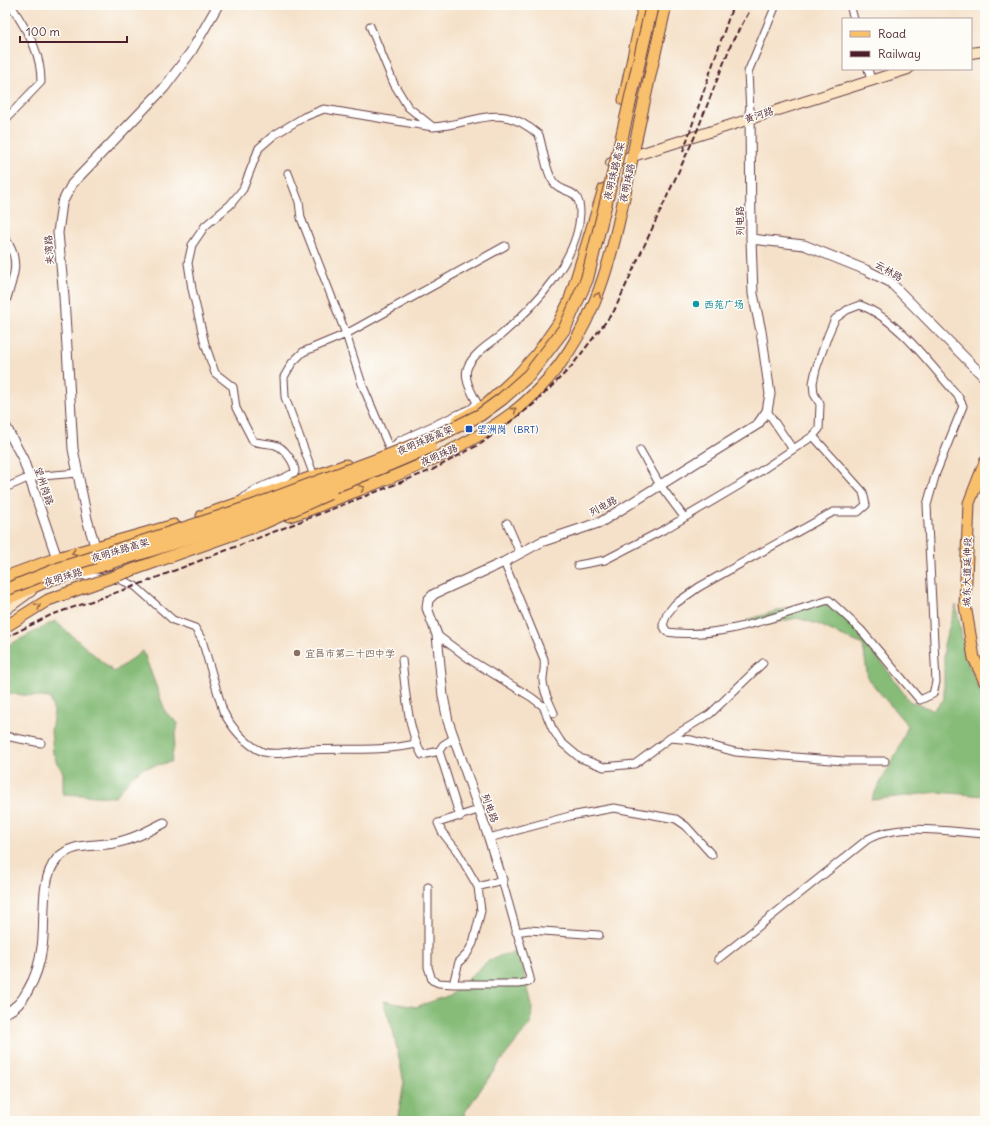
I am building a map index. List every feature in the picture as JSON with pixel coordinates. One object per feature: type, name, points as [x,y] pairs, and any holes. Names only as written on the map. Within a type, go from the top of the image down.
[{"type":"highway","name":"夜明珠路高架","points":[[7,586],[250,507],[392,454],[446,432],[480,415],[502,399],[529,375],[565,328],[586,279],[617,158],[652,5]]},
{"type":"highway","name":"夜明珠路高架","points":[[102,565],[232,525],[364,476],[463,432],[504,407],[532,383],[569,336],[582,312],[601,255],[659,5]]},
{"type":"main road","name":"夜明珠路","points":[[7,586],[57,558],[95,546],[167,528],[237,505],[314,476],[390,450],[444,428],[486,404],[537,354],[558,324],[569,302],[585,254],[612,160],[644,5]]},
{"type":"main road","name":"夜明珠路","points":[[5,600],[40,584],[71,574],[102,565],[166,553],[311,509],[454,449],[512,413],[538,389],[559,364],[580,334],[604,281],[615,242],[666,5]]},
{"type":"main road","points":[[972,53],[985,51]]},
{"type":"main road","points":[[972,59],[985,58]]},
{"type":"main road","name":"黄河路","points":[[612,160],[881,70]]},
{"type":"main road","name":"黄河路","points":[[869,74],[900,70]]},
{"type":"main road","name":"城东大道延伸段","points":[[985,462],[969,503],[965,605],[974,658],[985,682]]},
{"type":"main road","name":"城东大道延伸段","points":[[985,472],[974,504],[971,600],[979,658],[985,670]]},
{"type":"main road","points":[[5,627],[48,600],[262,524],[321,498],[364,476]]},
{"type":"main road","points":[[5,610],[40,584]]},
{"type":"street","points":[[5,120],[42,82],[42,65],[37,52],[11,5]]},
{"type":"street","name":"夹湾路","points":[[95,546],[73,449],[64,296],[58,233],[62,203],[72,184],[164,88],[191,52],[218,5]]},
{"type":"street","points":[[750,115],[748,72],[754,54],[776,5]]},
{"type":"street","points":[[850,5],[854,18]]},
{"type":"street","points":[[370,26],[394,84],[408,107],[433,127]]},
{"type":"street","points":[[237,505],[251,491],[295,472],[295,466],[282,449],[275,445],[263,445],[253,441],[236,408],[233,387],[215,373],[205,344],[192,289],[188,264],[192,246],[205,226],[230,204],[243,189],[259,148],[274,135],[304,117],[324,109],[433,127],[459,124],[491,115],[517,119],[539,135],[548,171],[555,184],[572,193],[578,199],[580,212],[578,228],[560,268],[541,296],[502,334],[476,354],[467,369],[467,380],[477,403],[472,408],[399,442],[390,450],[362,384],[346,334],[301,218],[299,202],[288,173]]},
{"type":"street","name":"列电路","points":[[502,880],[454,738],[443,696],[437,635],[427,608],[428,600],[434,594],[504,562],[541,542],[601,522],[758,424],[767,411],[769,386],[761,331],[753,294],[750,115]]},
{"type":"street","points":[[5,238],[15,258],[15,274],[5,305]]},
{"type":"street","name":"云林路","points":[[751,239],[804,245],[866,270],[890,282],[985,378]]},
{"type":"street","points":[[314,476],[285,397],[284,377],[292,363],[303,352],[346,334],[505,246]]},
{"type":"street","points":[[578,565],[605,560],[684,517],[738,486],[792,448],[813,436],[819,429],[820,404],[814,394],[813,384],[816,369],[828,335],[836,318],[847,310],[860,305],[871,309],[896,327],[958,396],[963,406],[936,473],[927,505],[936,682],[933,694],[920,700],[861,630],[829,600],[764,621],[698,634],[667,632],[663,625],[667,614],[675,604],[699,587],[833,512],[858,512],[866,505],[863,492],[813,436]]},
{"type":"street","points":[[767,411],[792,448]]},
{"type":"street","name":"望州岗路","points":[[5,425],[23,459],[57,558]]},
{"type":"street","points":[[640,450],[660,485],[684,517]]},
{"type":"street","points":[[5,488],[30,477],[78,473]]},
{"type":"street","points":[[507,523],[520,553]]},
{"type":"street","points":[[504,562],[544,659],[545,670],[543,679],[554,713]]},
{"type":"street","points":[[71,574],[121,580],[134,586],[151,599],[173,620],[195,628],[202,640],[223,711],[228,722],[254,746],[264,752],[277,753],[322,750],[374,751],[416,744]]},
{"type":"street","points":[[437,635],[472,661],[513,685],[543,706],[552,728],[561,742],[580,758],[604,767],[635,764],[670,738],[710,714],[763,663]]},
{"type":"street","points":[[402,660],[412,728],[416,744],[422,756],[439,751],[443,745],[454,738]]},
{"type":"street","points":[[5,736],[41,743]]},
{"type":"street","points":[[670,738],[692,740],[736,752],[843,761],[885,761]]},
{"type":"street","points":[[439,751],[460,816]]},
{"type":"street","points":[[489,838],[570,816],[614,808],[676,819],[686,826],[712,855]]},
{"type":"street","points":[[453,984],[459,962],[467,954],[477,932],[481,911],[478,887],[457,850],[442,832],[438,823],[478,810]]},
{"type":"street","points":[[5,1013],[12,1010],[25,997],[35,978],[42,947],[46,880],[56,860],[68,850],[84,845],[113,844],[138,836],[164,823]]},
{"type":"street","points":[[718,959],[868,839],[879,833],[894,830],[928,830],[985,834]]},
{"type":"street","points":[[428,887],[429,974],[432,980],[439,983],[453,984],[519,984],[529,982],[530,978],[502,880],[478,887]]},
{"type":"street","points":[[516,932],[529,930],[599,935]]},
{"type":"green space","points":[[818,599],[857,627],[909,701],[933,710],[944,699],[944,644],[956,605],[966,659],[985,704],[985,796],[938,792],[871,800],[897,752],[908,726],[868,679],[863,645],[817,624],[797,618],[748,628],[747,620]]},
{"type":"green space","points":[[55,621],[114,672],[143,651],[166,713],[178,723],[171,762],[143,768],[132,776],[115,797],[63,794],[63,772],[53,753],[51,731],[54,712],[50,698],[5,693],[5,647]]},
{"type":"green space","points":[[519,952],[532,1006],[531,1023],[500,1062],[465,1112],[463,1121],[397,1121],[404,1083],[393,1030],[383,1001],[416,1007],[450,995],[487,962],[502,955]]},
{"type":"railway","points":[[683,152],[733,5]]},
{"type":"railway","points":[[5,638],[51,615],[135,586],[432,470],[482,443],[534,404],[571,367],[614,311],[695,136],[732,42],[753,5]]},
{"type":"place","name":"西苑广场","points":[[696,304]]},
{"type":"place","name":"望洲岗（BRT）","points":[[469,429]]},
{"type":"place","name":"宜昌市第二十四中学","points":[[297,653]]}]
